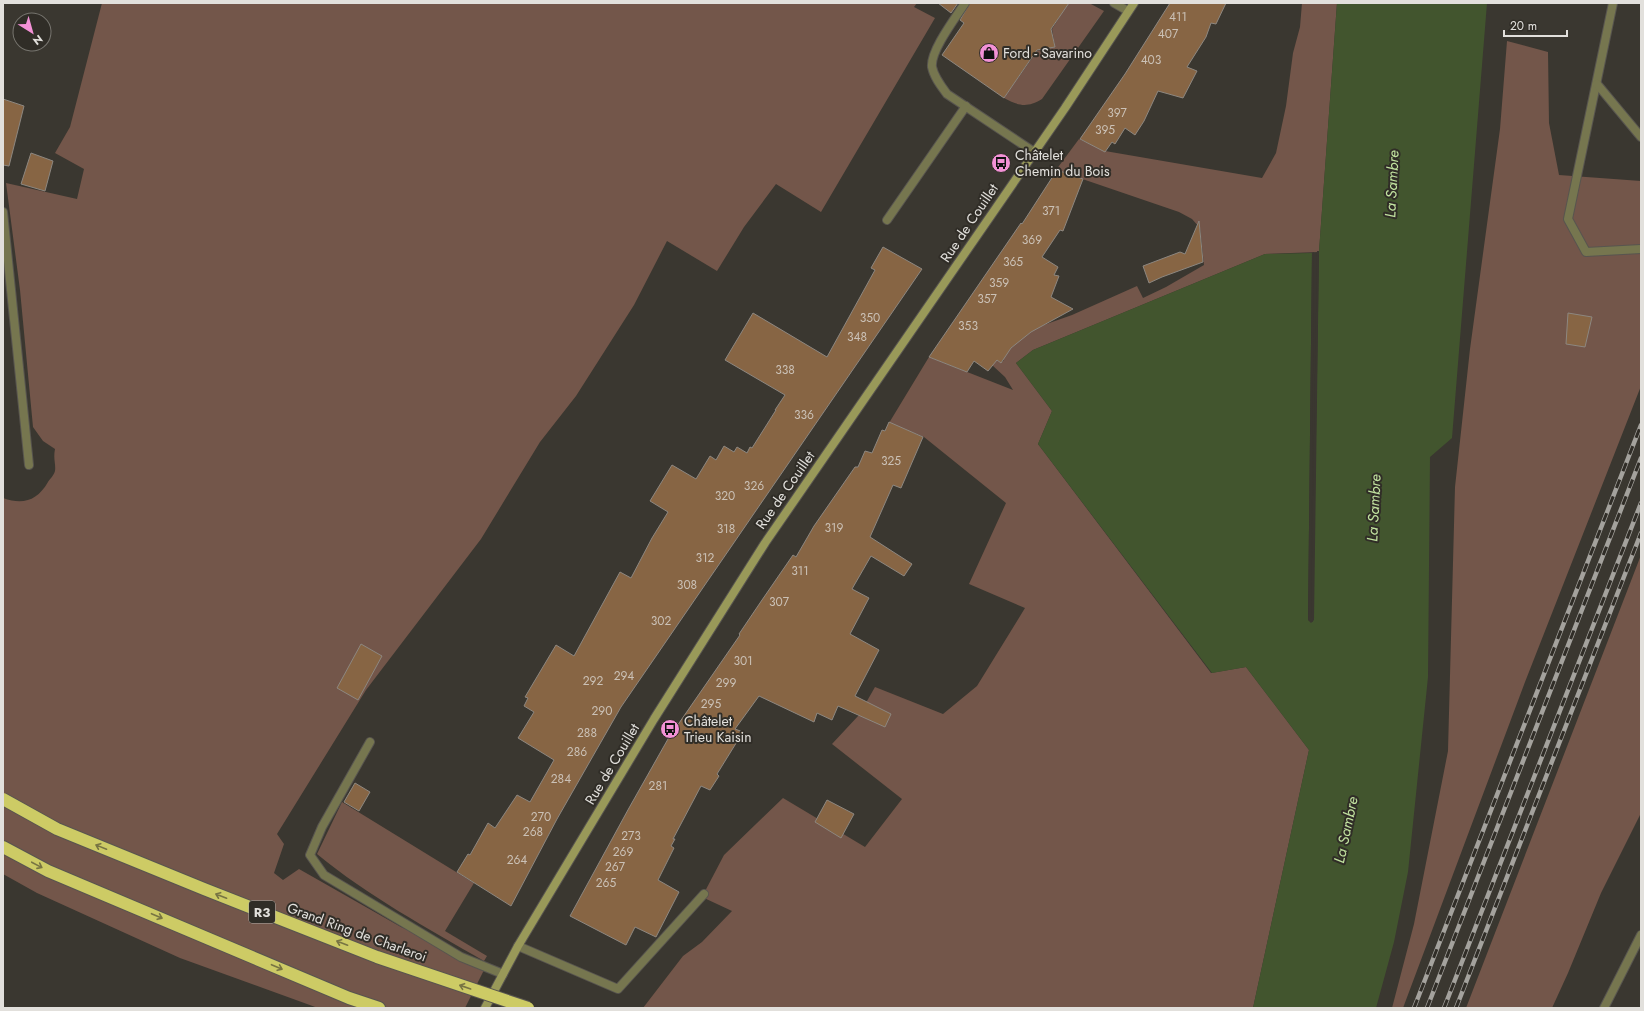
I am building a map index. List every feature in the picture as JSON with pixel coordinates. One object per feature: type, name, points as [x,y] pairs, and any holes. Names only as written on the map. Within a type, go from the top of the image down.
[{"type":"highway","name":"Grand Ring de Charleroi","points":[[3,799],[57,829],[211,892],[377,957],[528,1008]]},
{"type":"highway","points":[[3,847],[48,871],[349,998],[380,1008]]},
{"type":"main road","name":"Rue de Couillet","points":[[486,1008],[518,946],[654,719],[765,543],[1065,108],[1134,3]]},
{"type":"street","points":[[965,3],[937,47],[932,66],[937,81],[947,94],[1034,152]]},
{"type":"street","points":[[1114,3],[1128,11]]},
{"type":"street","points":[[1613,3],[1568,219],[1586,252],[1641,249]]},
{"type":"street","points":[[1597,84],[1641,137]]},
{"type":"street","points":[[887,220],[966,106]]},
{"type":"street","points":[[3,212],[29,466]]},
{"type":"street","points":[[370,742],[322,827],[310,854],[324,875],[461,957],[503,974]]},
{"type":"street","points":[[518,946],[618,989],[704,894]]},
{"type":"street","points":[[1604,1008],[1641,935]]},
{"type":"shaded area","points":[[102,3],[917,3],[914,7],[935,18],[821,212],[776,184],[744,227],[717,271],[667,241],[634,305],[576,396],[540,442],[481,539],[366,690],[277,834],[284,844],[274,873],[283,880],[299,869],[401,927],[437,943],[485,968],[465,1008],[318,1008],[180,958],[37,893],[3,874],[3,498],[17,501],[29,500],[39,494],[55,471],[55,449],[43,441],[33,427],[20,290],[6,183],[77,199],[84,169],[55,153],[70,127]]},
{"type":"shaded area","points":[[1068,3],[1089,3],[1104,11],[1042,99],[1032,104],[1023,105],[1014,103],[1004,98],[1037,51],[1055,47],[1052,29]]},
{"type":"shaded area","points":[[1302,3],[1337,3],[1319,252],[1265,254],[1033,350],[1016,363],[1052,411],[1038,444],[1211,673],[1246,667],[1309,750],[1253,1008],[643,1008],[683,956],[702,942],[732,911],[702,897],[724,855],[783,798],[865,847],[902,799],[832,744],[859,715],[875,687],[943,714],[977,686],[1025,608],[969,584],[1006,503],[924,437],[889,423],[929,357],[1013,390],[1005,377],[992,365],[994,358],[1001,363],[1004,360],[1002,356],[1021,339],[1038,327],[1072,315],[1137,286],[1143,298],[1166,287],[1204,265],[1200,228],[1192,219],[1179,212],[1056,170],[1079,139],[1105,151],[1262,178],[1276,153],[1286,106],[1293,53],[1300,27]]},
{"type":"shaded area","points":[[1507,41],[1548,52],[1549,123],[1559,175],[1641,181],[1641,386],[1525,682],[1403,1008],[1392,1008],[1414,924],[1448,751],[1455,487],[1470,349],[1500,129]]},
{"type":"shaded area","points":[[1641,555],[1641,813],[1601,893],[1552,1008],[1466,1008]]},
{"type":"shaded area","points":[[342,802],[474,883],[445,931],[487,956],[484,961],[377,898],[317,854]]},
{"type":"water","name":"La Sambre","points":[[1337,3],[1487,3],[1452,438],[1430,457],[1428,677],[1408,872],[1394,942],[1376,1008],[1253,1008],[1309,750],[1246,667],[1212,673],[1038,444],[1052,411],[1016,363],[1033,350],[1265,254],[1312,253],[1308,620],[1313,622],[1319,251]]},
{"type":"pier","points":[[1317,251],[1319,251],[1314,620],[1311,623],[1308,620],[1312,253],[1314,252],[1311,620]]},
{"type":"building","points":[[938,3],[958,3],[951,13]]},
{"type":"building","name":"Ford - Savarino","points":[[970,3],[1069,3],[1051,29],[1055,47],[1037,50],[1004,98],[942,55],[964,23],[960,20]]},
{"type":"building","points":[[1170,3],[1226,3],[1216,24],[1211,23],[1206,37],[1187,67],[1197,71],[1183,98],[1158,91],[1144,121],[1135,135],[1125,128],[1115,144],[1112,142],[1105,152],[1080,139],[1125,74]]},
{"type":"building","points":[[3,99],[24,106],[9,166],[3,165]]},
{"type":"building","points":[[31,153],[53,161],[45,191],[21,184]]},
{"type":"building","points":[[1057,170],[1083,179],[1063,231],[1060,230],[1042,257],[1058,267],[1054,275],[1059,276],[1051,297],[1073,309],[1031,332],[1011,348],[1001,363],[997,360],[988,371],[974,361],[967,372],[929,357],[1021,223],[1022,224]]},
{"type":"building","points":[[1199,221],[1203,262],[1149,283],[1143,266],[1180,252],[1185,254]]},
{"type":"building","points":[[883,247],[922,269],[621,707],[557,819],[511,906],[457,872],[468,854],[470,855],[488,823],[495,828],[517,795],[530,802],[554,760],[518,738],[534,712],[524,706],[528,698],[525,697],[556,645],[574,656],[620,572],[631,578],[652,538],[668,512],[650,501],[672,465],[696,479],[710,456],[716,460],[724,446],[734,452],[737,447],[747,453],[750,447],[752,448],[785,395],[725,360],[753,313],[827,357],[875,270],[871,268]]},
{"type":"building","points":[[1568,313],[1592,317],[1585,347],[1566,344]]},
{"type":"building","points":[[889,422],[923,437],[901,488],[893,485],[870,537],[912,564],[904,576],[871,556],[852,589],[869,598],[850,634],[879,650],[855,696],[891,714],[885,727],[838,706],[832,720],[817,713],[814,722],[759,696],[735,729],[743,732],[717,774],[719,776],[710,790],[701,786],[673,839],[675,839],[671,846],[674,848],[658,880],[679,892],[656,937],[635,927],[626,945],[570,916],[668,739],[793,555],[796,557],[814,526],[855,467],[858,467],[865,451],[872,453],[882,430],[885,431]]},
{"type":"building","points":[[361,644],[382,656],[358,700],[337,688]]},
{"type":"building","points":[[355,783],[370,792],[359,811],[344,802]]},
{"type":"building","points":[[827,800],[854,814],[841,838],[815,822]]},
{"type":"railway","points":[[1414,1008],[1641,425]]},
{"type":"railway","points":[[1427,1008],[1641,458]]},
{"type":"railway","points":[[1444,1008],[1641,503]]},
{"type":"railway","points":[[1456,1008],[1641,533]]},
{"type":"place","name":"Ford - Savarino","points":[[989,53]]},
{"type":"place","name":"Châtelet Chemin du Bois","points":[[1001,163]]},
{"type":"place","name":"Châtelet Trieu Kaisin","points":[[670,729]]}]
